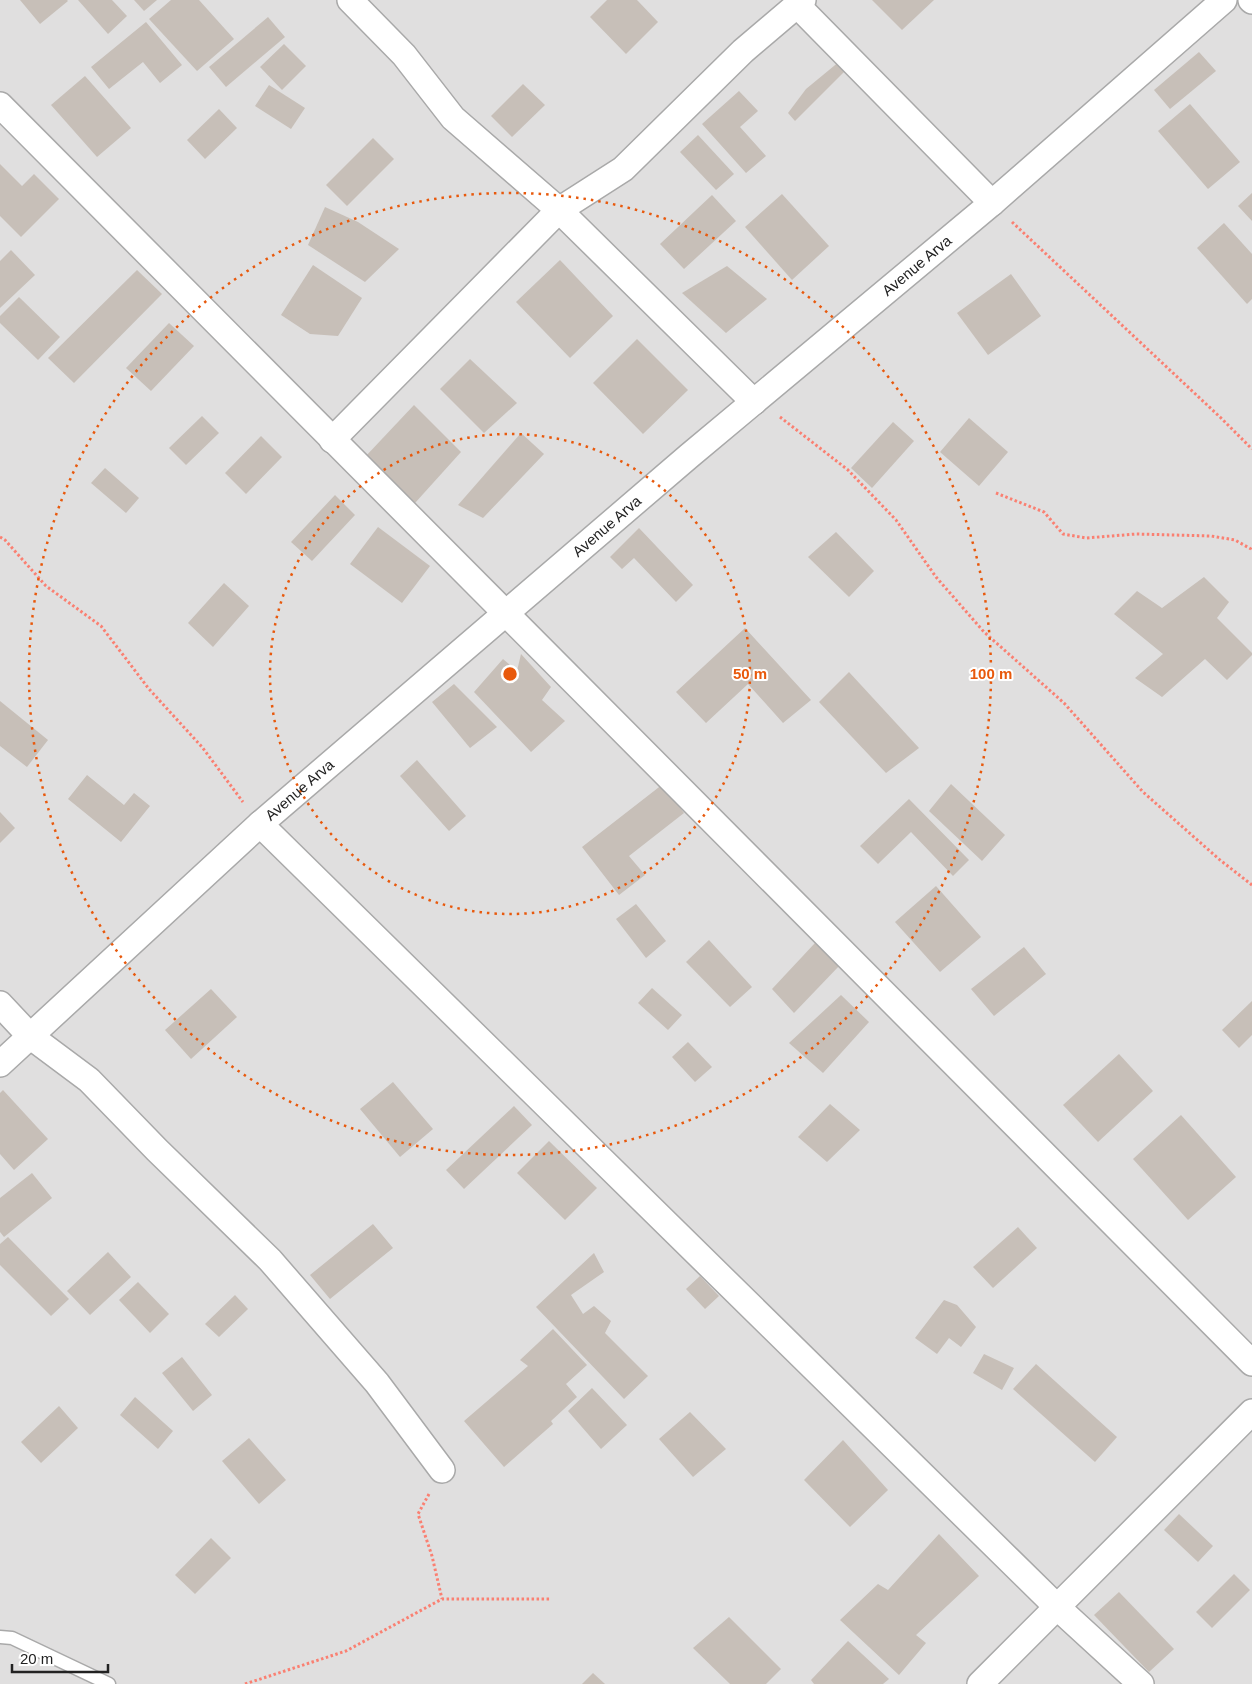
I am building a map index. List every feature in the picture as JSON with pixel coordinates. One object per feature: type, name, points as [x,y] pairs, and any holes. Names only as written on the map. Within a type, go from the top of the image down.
[{"type":"street","points":[[350,0],[404,55],[453,118],[559,210],[754,402]]},
{"type":"street","name":"Avenue Arva","points":[[0,1064],[260,824],[754,402],[992,203],[1224,0]]},
{"type":"street","points":[[332,440],[559,210],[623,169],[743,51],[800,3],[992,203]]},
{"type":"street","points":[[0,105],[1252,1363]]},
{"type":"street","points":[[260,824],[1057,1607],[1141,1684]]},
{"type":"street","points":[[0,1004],[30,1036],[89,1080],[157,1150],[270,1260],[377,1383],[442,1470]]},
{"type":"street","points":[[980,1684],[1252,1412]]},
{"type":"lane","points":[[0,1637],[12,1638],[109,1684]]},
{"type":"path","points":[[992,203],[1252,449]]},
{"type":"path","points":[[754,402],[776,414],[848,470],[896,520],[936,577],[984,632],[1064,703],[1143,792],[1220,860],[1252,885]]},
{"type":"path","points":[[996,493],[1044,512],[1063,534],[1086,538],[1136,534],[1211,536],[1235,540],[1251,549],[1252,552]]},
{"type":"path","points":[[0,537],[5,540],[46,586],[101,626],[149,689],[202,747],[260,824]]},
{"type":"path","points":[[442,1470],[418,1514],[432,1556],[442,1599]]},
{"type":"path","points":[[245,1684],[346,1650],[442,1599],[550,1599]]},
{"type":"shaded area","points":[[0,0],[1252,0],[1252,1684],[0,1684]]},
{"type":"building","points":[[20,0],[67,0],[68,1],[40,24]]},
{"type":"building","points":[[78,0],[112,0],[127,16],[108,34]]},
{"type":"building","points":[[134,0],[157,0],[144,11]]},
{"type":"building","points":[[171,0],[199,0],[234,39],[197,71],[149,19]]},
{"type":"building","points":[[607,0],[637,0],[658,22],[626,54],[590,17]]},
{"type":"building","points":[[872,0],[934,0],[902,30]]},
{"type":"building","points":[[268,17],[285,37],[226,87],[209,67]]},
{"type":"building","points":[[146,22],[182,65],[160,83],[143,62],[109,89],[91,67]]},
{"type":"building","points":[[284,44],[306,66],[282,90],[260,67]]},
{"type":"building","points":[[1199,52],[1216,71],[1170,109],[1154,90]]},
{"type":"building","points":[[840,61],[848,68],[795,121],[788,113],[806,89]]},
{"type":"building","points":[[85,76],[131,128],[97,157],[51,105]]},
{"type":"building","points":[[523,84],[545,105],[512,137],[491,116]]},
{"type":"building","points":[[269,85],[305,108],[291,129],[255,106]]},
{"type":"building","points":[[739,91],[758,111],[740,127],[766,156],[746,173],[702,124]]},
{"type":"building","points":[[1190,104],[1240,162],[1208,189],[1158,131]]},
{"type":"building","points":[[219,109],[237,128],[205,159],[187,140]]},
{"type":"building","points":[[698,135],[734,174],[716,190],[680,152]]},
{"type":"building","points":[[373,138],[394,159],[347,206],[326,185]]},
{"type":"building","points":[[0,164],[22,186],[34,174],[59,199],[21,237],[0,216]]},
{"type":"building","points":[[1252,193],[1252,221],[1238,206]]},
{"type":"building","points":[[782,194],[829,246],[792,280],[745,227]]},
{"type":"building","points":[[712,195],[736,221],[684,269],[660,244]]},
{"type":"building","points":[[325,207],[358,222],[399,249],[365,282],[308,245]]},
{"type":"building","points":[[1224,223],[1252,254],[1252,299],[1247,304],[1197,248]]},
{"type":"building","points":[[11,250],[35,275],[0,308],[0,261]]},
{"type":"building","points":[[560,260],[613,316],[570,358],[516,302]]},
{"type":"building","points":[[313,265],[362,298],[338,336],[310,334],[281,315]]},
{"type":"building","points":[[727,266],[767,299],[726,333],[682,293]]},
{"type":"building","points":[[137,270],[162,294],[74,383],[48,358]]},
{"type":"building","points":[[1011,274],[1041,316],[988,355],[957,313]]},
{"type":"building","points":[[19,297],[60,337],[38,360],[0,323],[0,316]]},
{"type":"building","points":[[169,323],[194,346],[151,391],[126,368]]},
{"type":"building","points":[[637,339],[688,390],[643,434],[593,383]]},
{"type":"building","points":[[470,359],[517,403],[484,433],[440,389]]},
{"type":"building","points":[[414,405],[461,452],[415,503],[365,457]]},
{"type":"building","points":[[202,416],[219,433],[186,465],[169,448]]},
{"type":"building","points":[[969,418],[1008,452],[979,486],[940,452]]},
{"type":"building","points":[[893,422],[914,441],[872,488],[851,468]]},
{"type":"building","points":[[521,433],[544,454],[483,518],[458,505]]},
{"type":"building","points":[[261,436],[282,457],[246,494],[225,473]]},
{"type":"building","points":[[105,468],[139,498],[126,513],[91,483]]},
{"type":"building","points":[[335,495],[355,515],[312,561],[291,542]]},
{"type":"building","points":[[378,527],[430,566],[402,603],[350,564]]},
{"type":"building","points":[[639,528],[693,585],[676,602],[634,558],[622,569],[610,557]]},
{"type":"building","points":[[836,532],[874,571],[849,597],[808,557]]},
{"type":"building","points":[[1204,577],[1229,602],[1217,618],[1252,655],[1227,680],[1205,659],[1162,697],[1135,678],[1163,654],[1114,614],[1137,591],[1162,608]]},
{"type":"building","points":[[224,583],[249,606],[213,647],[188,623]]},
{"type":"building","points":[[745,628],[811,700],[783,723],[748,684],[706,723],[676,692]]},
{"type":"building","points":[[521,654],[551,687],[542,700],[565,721],[531,752],[474,692],[503,659],[517,671]]},
{"type":"building","points":[[849,672],[919,748],[886,773],[819,702]]},
{"type":"building","points":[[454,684],[497,727],[470,748],[432,702]]},
{"type":"building","points":[[0,701],[48,740],[27,767],[0,746]]},
{"type":"building","points":[[417,760],[466,816],[449,831],[400,776]]},
{"type":"building","points":[[87,775],[124,805],[134,793],[150,806],[121,842],[68,799]]},
{"type":"building","points":[[663,784],[684,813],[629,856],[645,875],[619,895],[582,847]]},
{"type":"building","points":[[951,784],[1005,835],[982,861],[929,811]]},
{"type":"building","points":[[909,799],[969,860],[953,876],[911,832],[878,864],[860,846]]},
{"type":"building","points":[[0,812],[15,828],[0,843]]},
{"type":"building","points":[[936,886],[981,937],[940,972],[895,922]]},
{"type":"building","points":[[636,904],[666,941],[646,958],[616,919]]},
{"type":"building","points":[[709,940],[752,987],[730,1007],[686,962]]},
{"type":"building","points":[[815,943],[840,965],[794,1013],[772,989]]},
{"type":"building","points":[[1024,947],[1046,974],[994,1016],[971,989]]},
{"type":"building","points":[[652,988],[682,1015],[668,1030],[638,1003]]},
{"type":"building","points":[[211,989],[237,1017],[191,1059],[165,1030]]},
{"type":"building","points":[[841,995],[869,1022],[823,1073],[789,1043]]},
{"type":"building","points":[[1252,1001],[1252,1035],[1239,1048],[1222,1030]]},
{"type":"building","points":[[688,1042],[712,1067],[695,1082],[672,1057]]},
{"type":"building","points":[[1119,1054],[1153,1091],[1098,1142],[1063,1105]]},
{"type":"building","points":[[393,1082],[433,1129],[400,1157],[360,1109]]},
{"type":"building","points":[[3,1090],[48,1139],[14,1170],[0,1154],[0,1093]]},
{"type":"building","points":[[830,1104],[860,1130],[827,1162],[798,1137]]},
{"type":"building","points":[[514,1106],[532,1125],[464,1189],[446,1170]]},
{"type":"building","points":[[1181,1115],[1236,1177],[1188,1220],[1133,1159]]},
{"type":"building","points":[[549,1141],[597,1188],[565,1220],[517,1173]]},
{"type":"building","points":[[32,1173],[52,1198],[4,1237],[0,1232],[0,1198]]},
{"type":"building","points":[[373,1224],[393,1248],[330,1299],[310,1275]]},
{"type":"building","points":[[1018,1227],[1037,1248],[993,1288],[973,1267]]},
{"type":"building","points":[[8,1237],[69,1299],[51,1316],[0,1265],[0,1244]]},
{"type":"building","points":[[108,1252],[131,1277],[90,1315],[67,1291]]},
{"type":"building","points":[[594,1253],[604,1272],[571,1295],[583,1314],[594,1306],[611,1321],[605,1333],[648,1376],[624,1399],[536,1307]]},
{"type":"building","points":[[700,1276],[719,1296],[705,1309],[686,1289]]},
{"type":"building","points":[[138,1282],[169,1314],[150,1333],[119,1300]]},
{"type":"building","points":[[235,1295],[248,1309],[219,1337],[205,1324]]},
{"type":"building","points":[[944,1300],[957,1305],[976,1327],[961,1347],[949,1338],[937,1354],[915,1338]]},
{"type":"building","points":[[553,1329],[587,1365],[566,1384],[577,1397],[551,1421],[553,1424],[504,1467],[464,1421],[528,1366],[520,1360]]},
{"type":"building","points":[[984,1354],[1014,1368],[1002,1390],[973,1373]]},
{"type":"building","points":[[182,1357],[212,1395],[193,1411],[162,1373]]},
{"type":"building","points":[[1036,1364],[1117,1437],[1095,1462],[1013,1389]]},
{"type":"building","points":[[592,1388],[627,1425],[601,1449],[568,1411]]},
{"type":"building","points":[[135,1397],[173,1431],[158,1449],[120,1415]]},
{"type":"building","points":[[59,1406],[78,1428],[41,1463],[21,1442]]},
{"type":"building","points":[[690,1412],[726,1449],[693,1477],[659,1439]]},
{"type":"building","points":[[249,1438],[286,1480],[259,1504],[222,1461]]},
{"type":"building","points":[[843,1440],[888,1490],[850,1527],[804,1480]]},
{"type":"building","points":[[1179,1514],[1213,1546],[1198,1562],[1164,1530]]},
{"type":"building","points":[[939,1534],[979,1576],[916,1635],[926,1643],[899,1675],[840,1620],[878,1584],[888,1590]]},
{"type":"building","points":[[211,1538],[231,1558],[195,1594],[175,1575]]},
{"type":"building","points":[[1234,1574],[1250,1590],[1212,1628],[1196,1612]]},
{"type":"building","points":[[1119,1592],[1174,1649],[1149,1672],[1094,1615]]},
{"type":"building","points":[[729,1617],[781,1669],[766,1684],[730,1684],[693,1648]]},
{"type":"building","points":[[848,1641],[889,1679],[883,1684],[814,1684],[811,1680]]},
{"type":"building","points":[[593,1673],[605,1684],[582,1684]]}]
